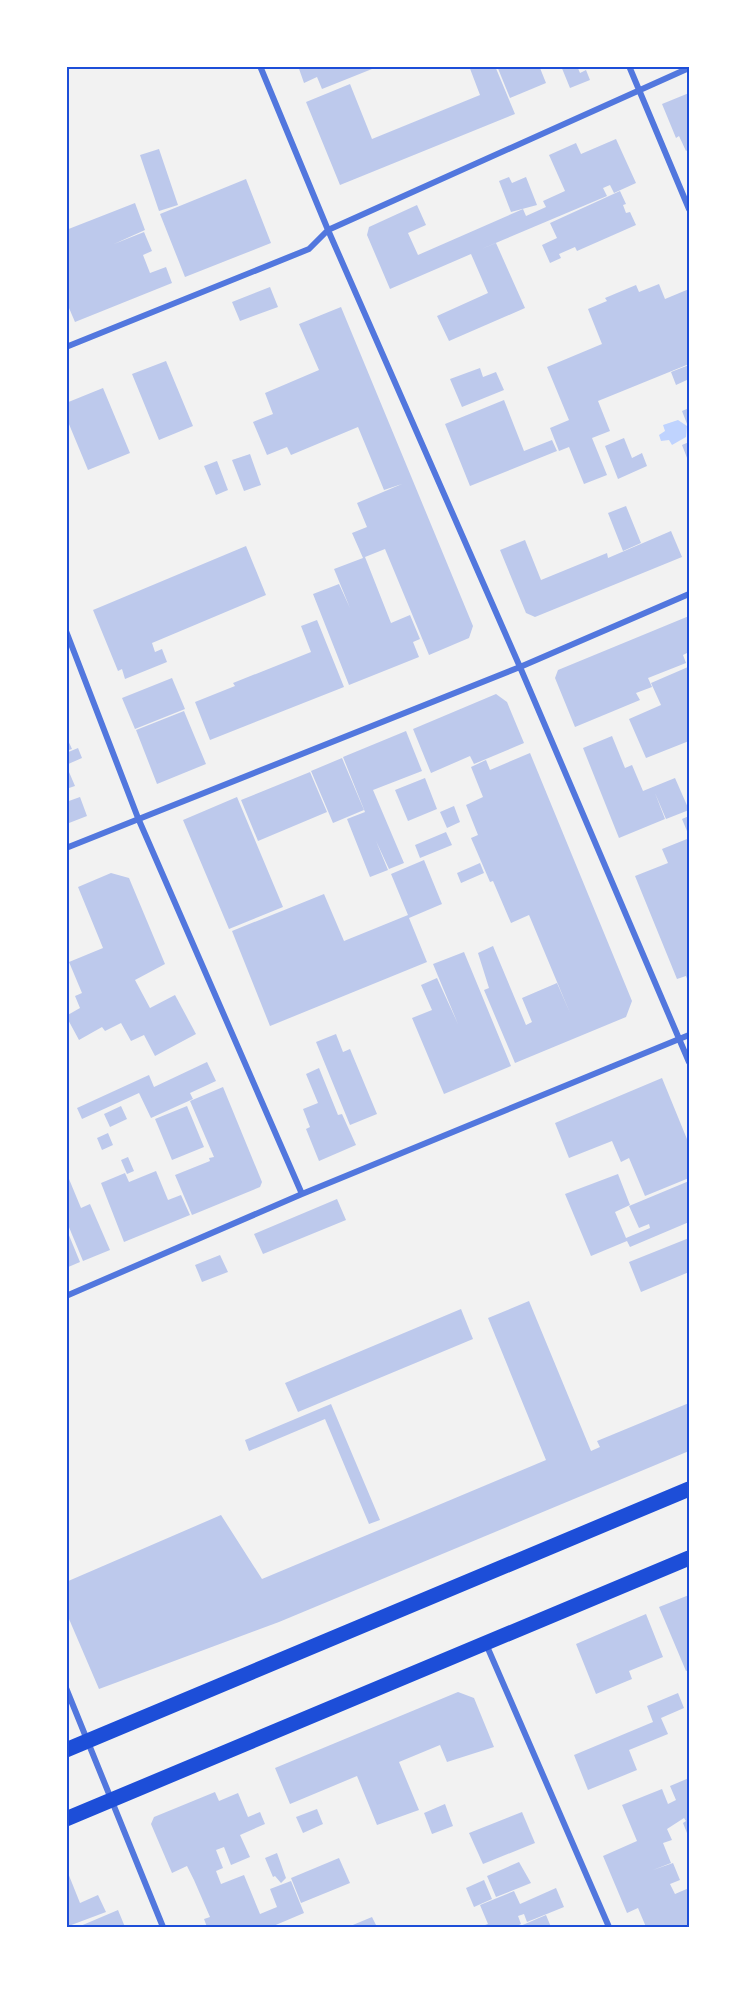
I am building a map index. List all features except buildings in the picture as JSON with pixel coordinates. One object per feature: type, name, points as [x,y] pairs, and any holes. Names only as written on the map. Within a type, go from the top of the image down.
[{"type":"highway","points":[[66,1750],[689,1490]]},
{"type":"highway","points":[[66,1819],[689,1558]]},
{"type":"street","points":[[260,66],[328,230],[520,667],[689,1062]]},
{"type":"street","points":[[629,66],[689,209]]},
{"type":"street","points":[[66,346],[309,249],[328,230],[689,68]]},
{"type":"street","points":[[66,848],[520,667],[689,594]]},
{"type":"street","points":[[66,630],[138,818],[302,1194]]},
{"type":"street","points":[[66,1296],[302,1194],[689,1035]]},
{"type":"street","points":[[486,1644],[609,1927]]},
{"type":"street","points":[[66,1688],[163,1927]]},
{"type":"water","points":[[678,420],[687,426],[686,437],[672,445],[669,440],[661,441],[659,435],[665,431],[663,425]]}]
